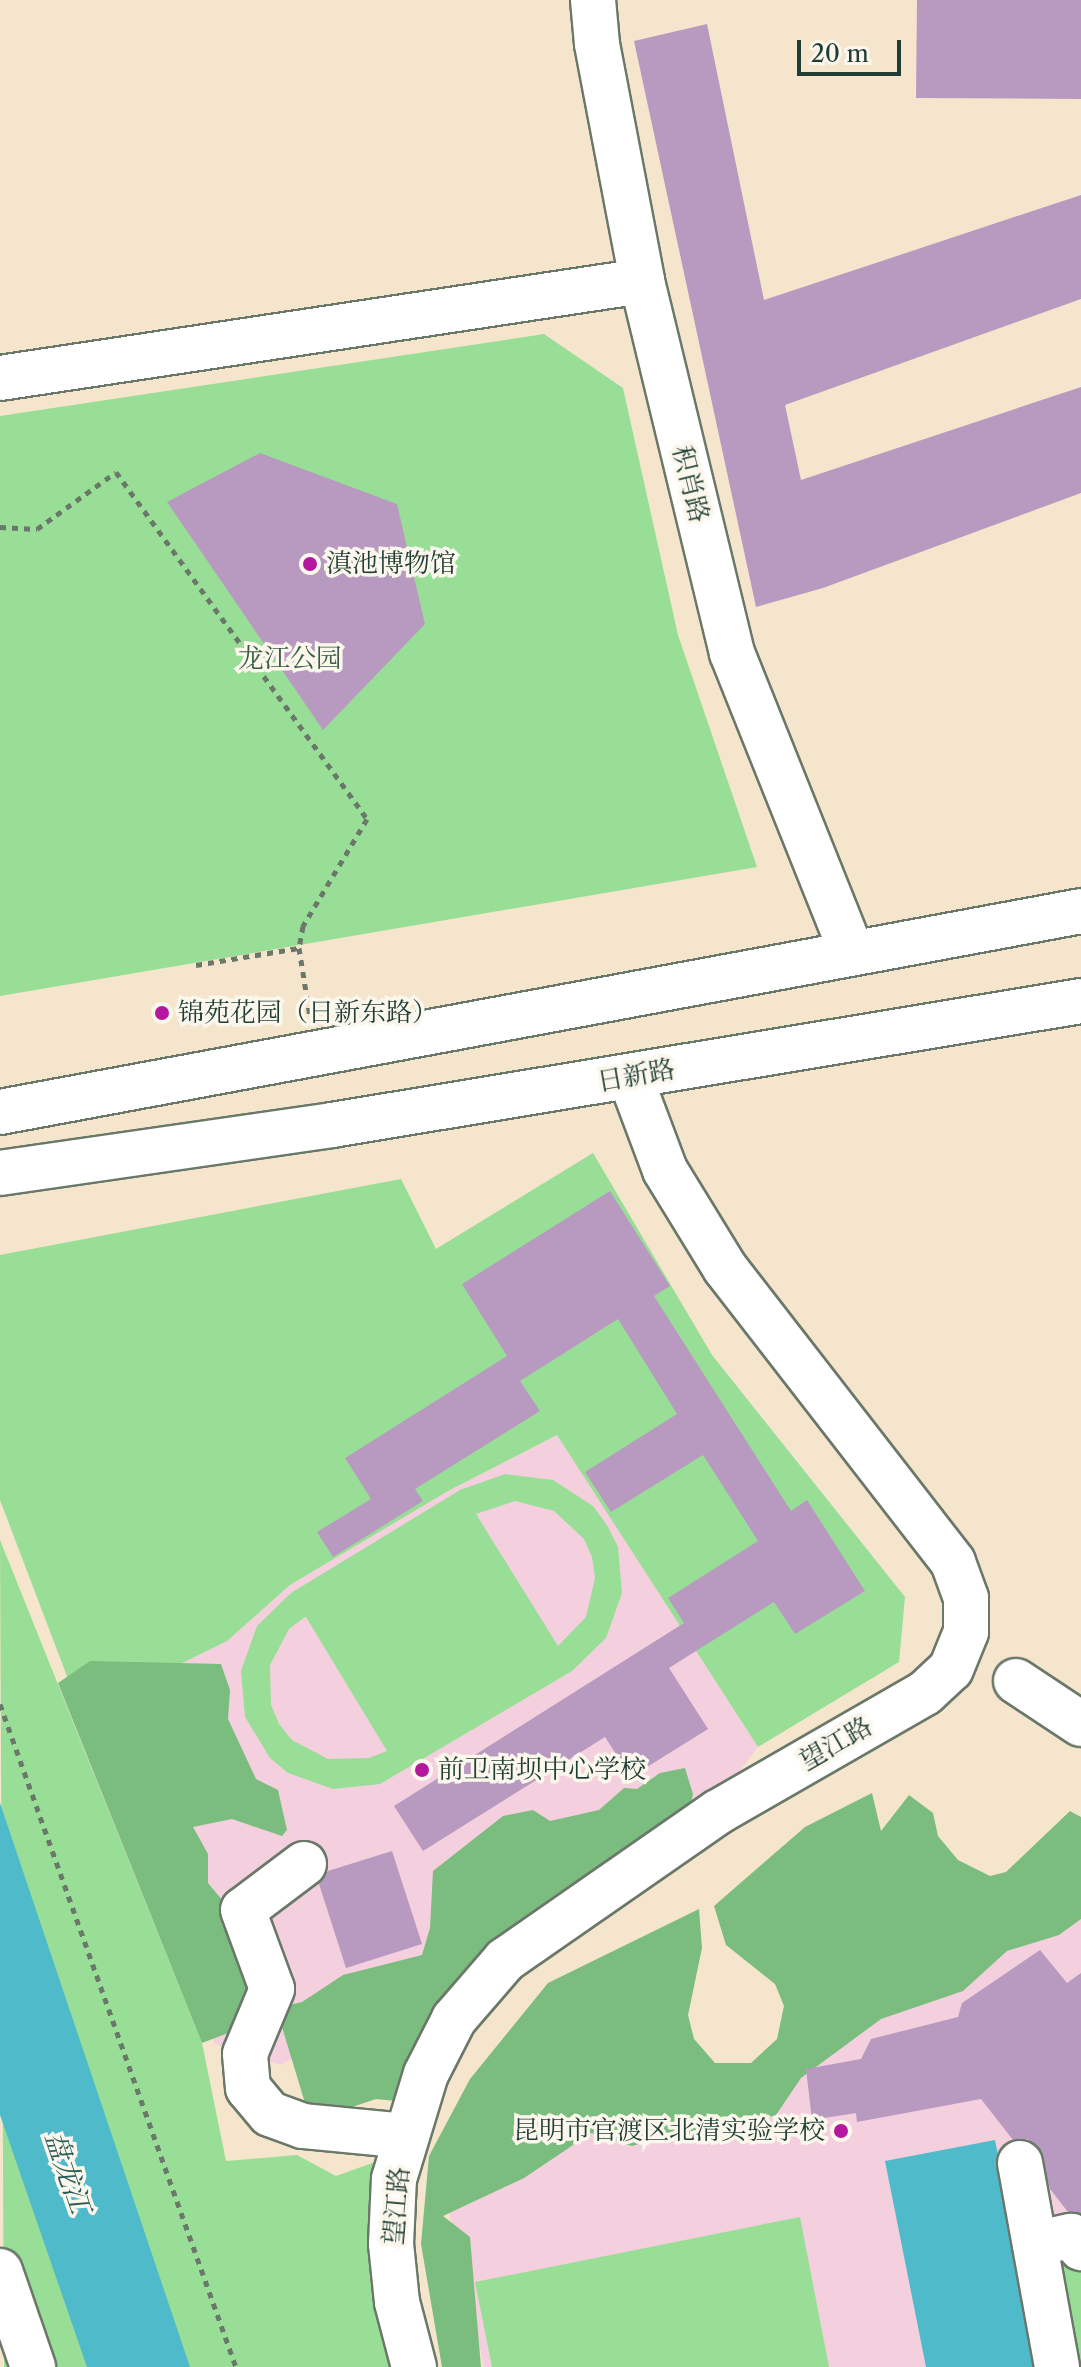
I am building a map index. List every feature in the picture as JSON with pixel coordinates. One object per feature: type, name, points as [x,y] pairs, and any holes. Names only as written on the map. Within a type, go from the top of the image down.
[{"type":"street","name":"积肖路","points":[[593,0],[642,281],[732,653],[851,951]]},
{"type":"street","points":[[0,378],[642,281]]},
{"type":"street","points":[[0,1112],[851,951],[1081,911]]},
{"type":"street","name":"日新路","points":[[0,1173],[191,1147],[1081,1001]]},
{"type":"street","points":[[0,1097],[296,1056]]},
{"type":"street","name":"望江路","points":[[414,2367],[397,2302],[391,2244],[394,2179],[426,2074],[454,2019],[505,1960],[718,1812],[925,1693],[951,1669],[966,1632],[966,1598],[953,1562],[725,1268],[665,1170],[630,1077]]},
{"type":"street","name":"日新路","points":[[0,1192],[191,1147]]},
{"type":"street","points":[[1016,1681],[1081,1724]]},
{"type":"street","points":[[304,1864],[243,1910],[272,1989],[245,2054],[248,2088],[270,2114],[303,2126],[407,2136]]},
{"type":"street","points":[[1020,2163],[1057,2367]]},
{"type":"street","points":[[1035,2244],[1071,2236],[1081,2248]]},
{"type":"street","points":[[0,2271],[33,2367]]},
{"type":"path","points":[[0,527],[37,529],[116,472],[367,819],[303,926],[299,948],[296,1056]]},
{"type":"path","points":[[196,965],[299,948]]},
{"type":"path","points":[[0,1704],[236,2367]]},
{"type":"shaded area","name":"前卫南坝中心学校","points":[[558,1435],[758,1747],[722,1794],[281,2065],[215,2044],[81,1713],[227,1641],[290,1585],[448,1491]]},
{"type":"shaded area","name":"昆明市官渡区北清实验学校","points":[[1081,1875],[1081,2367],[484,2367],[443,2186],[530,2146],[673,2115]]},
{"type":"green space","name":"龙江公园","points":[[544,334],[623,388],[678,635],[757,867],[0,996],[0,416]]},
{"type":"green space","points":[[593,1153],[712,1355],[905,1597],[899,1662],[758,1747],[557,1435],[448,1491],[290,1585],[227,1641],[81,1713],[0,1500],[0,1255],[401,1179],[436,1249]]},
{"type":"green space","points":[[505,1474],[553,1480],[593,1506],[618,1547],[622,1593],[606,1638],[572,1671],[380,1784],[333,1789],[288,1773],[270,1758],[245,1717],[241,1671],[257,1626],[291,1593],[460,1490]],"holes":[[[515,1501],[554,1511],[584,1539],[592,1557],[595,1578],[586,1617],[558,1646],[476,1514]],[[306,1617],[387,1751],[369,1758],[328,1759],[292,1740],[279,1724],[271,1705],[270,1665],[289,1629]]]},
{"type":"green space","points":[[0,1540],[202,2043],[226,2161],[297,2155],[336,2176],[375,2162],[401,2231],[402,2367],[4,2367]]},
{"type":"green space","points":[[90,1661],[221,1664],[230,1690],[228,1719],[256,1779],[278,1790],[287,1830],[282,1836],[232,1819],[193,1827],[208,1854],[208,1883],[227,1906],[228,1934],[244,1961],[253,2002],[236,2030],[202,2043],[58,1683]]},
{"type":"green space","points":[[685,1768],[693,1794],[687,1821],[535,1918],[427,2104],[376,2099],[334,2113],[305,2103],[282,2027],[285,2006],[302,2002],[343,1975],[422,1955],[430,1928],[433,1871],[503,1816],[533,1810],[550,1821],[599,1810],[624,1788],[637,1789],[660,1773]]},
{"type":"green space","points":[[872,1793],[881,1831],[909,1795],[933,1813],[938,1836],[958,1860],[990,1876],[1006,1872],[1070,1811],[1081,1817],[1081,1919],[1059,1935],[1007,1951],[963,1991],[881,2019],[801,2078],[776,2115],[705,2135],[666,2136],[632,2146],[591,2133],[524,2178],[443,2216],[470,2237],[481,2367],[442,2367],[421,2244],[429,2156],[470,2079],[548,1983],[699,1909],[702,1948],[688,2015],[694,2039],[715,2063],[751,2063],[777,2039],[784,2006],[775,1984],[726,1945],[714,1906],[805,1827]]},
{"type":"green space","points":[[800,2217],[829,2367],[492,2367],[475,2282]]},
{"type":"green space","points":[[1081,2263],[1081,2367],[1067,2367],[1051,2268]]},
{"type":"water","name":"盘龙江","points":[[0,1803],[190,2367],[87,2367],[0,2115]]},
{"type":"water","points":[[995,2140],[1040,2367],[926,2367],[885,2161]]},
{"type":"building","points":[[917,0],[1081,0],[1081,99],[916,98]]},
{"type":"building","points":[[707,24],[764,300],[1081,195],[1081,299],[785,405],[801,480],[1081,387],[1081,493],[823,588],[756,607],[634,41]]},
{"type":"building","name":"滇池博物馆","points":[[260,453],[397,504],[425,624],[323,730],[167,502]]},
{"type":"building","points":[[610,1191],[670,1286],[654,1296],[791,1511],[807,1500],[865,1591],[795,1634],[774,1602],[669,1668],[708,1729],[631,1777],[605,1737],[423,1851],[394,1806],[684,1623],[668,1598],[758,1541],[703,1455],[611,1512],[585,1472],[677,1414],[618,1319],[520,1381],[540,1411],[415,1489],[423,1501],[333,1557],[317,1532],[371,1499],[345,1458],[507,1356],[462,1284]]},
{"type":"building","points":[[392,1851],[422,1944],[346,1968],[319,1884],[328,1871]]},
{"type":"building","points":[[1040,1950],[1067,1983],[1081,1973],[1081,2214],[1068,2212],[1050,2189],[1038,2146],[1028,2139],[1013,2140],[981,2099],[857,2122],[856,2113],[812,2120],[806,2069],[861,2059],[871,2039],[958,2017],[962,2003]]},
{"type":"place","name":"滇池博物馆","points":[[310,564]]},
{"type":"place","name":"锦苑花园（日新东路）","points":[[162,1013]]},
{"type":"place","name":"前卫南坝中心学校","points":[[422,1770]]},
{"type":"place","name":"昆明市官渡区北清实验学校","points":[[841,2131]]}]
